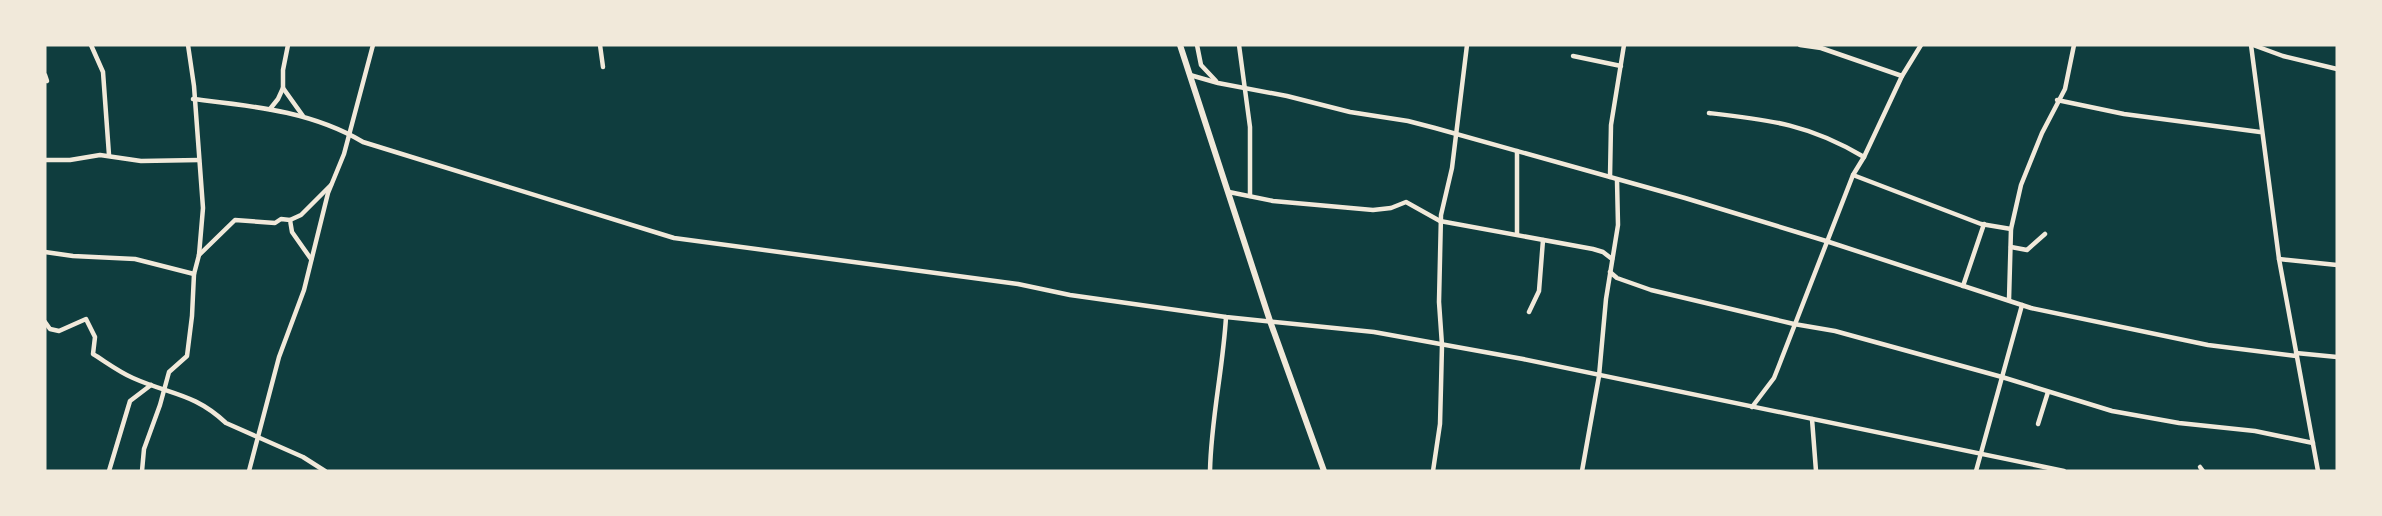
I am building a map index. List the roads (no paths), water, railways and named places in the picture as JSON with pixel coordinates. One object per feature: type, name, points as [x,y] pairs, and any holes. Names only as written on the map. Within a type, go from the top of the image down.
[{"type":"street","points":[[92,45],[103,72],[109,155]]},
{"type":"street","points":[[142,471],[144,449],[169,372],[187,356],[194,274],[199,255],[203,208],[193,99],[194,86],[188,45]]},
{"type":"street","points":[[270,109],[283,88],[283,70],[288,45]]},
{"type":"street","points":[[249,471],[279,357],[304,290],[331,185],[344,154],[374,45]]},
{"type":"street","points":[[600,45],[603,67]]},
{"type":"street","points":[[1179,45],[1270,321],[1324,471]]},
{"type":"street","points":[[1197,45],[1197,54],[1202,65],[1218,83]]},
{"type":"street","points":[[1239,45],[1250,127],[1250,196]]},
{"type":"street","points":[[1433,471],[1440,424],[1443,345],[1439,302],[1440,221],[1457,136],[1467,45]]},
{"type":"street","points":[[1610,177],[1611,125],[1624,45]]},
{"type":"street","points":[[1800,45],[1821,48],[1902,76]]},
{"type":"street","points":[[1752,407],[1774,378],[1852,175],[1902,76],[1921,45]]},
{"type":"street","points":[[2009,300],[2011,229],[2021,185],[2057,100],[2065,89],[2074,45]]},
{"type":"street","points":[[2318,471],[2279,259],[2260,132],[2252,45],[2283,56],[2337,69]]},
{"type":"street","points":[[1573,57],[1621,66]]},
{"type":"street","points":[[45,75],[47,81]]},
{"type":"street","points":[[1190,75],[1358,114],[1408,121],[1685,198],[2022,305],[2062,315],[2208,345],[2337,357]]},
{"type":"street","points":[[283,88],[303,116]]},
{"type":"street","points":[[193,99],[270,109],[303,116],[350,134],[363,142],[674,238],[1018,285],[1070,295],[1226,317],[1353,329],[1599,376],[2064,471]]},
{"type":"street","points":[[2057,100],[2124,114],[2260,132]]},
{"type":"street","points":[[1709,112],[1761,119],[1811,130],[1844,145],[1863,157]]},
{"type":"street","points":[[1517,152],[1517,234]]},
{"type":"street","points":[[45,160],[109,155],[141,160],[199,160]]},
{"type":"street","points":[[1852,175],[1984,224],[2011,229]]},
{"type":"street","points":[[1582,471],[1599,376],[1610,272],[1618,225],[1617,180]]},
{"type":"street","points":[[199,255],[235,220],[275,223],[281,219],[290,220],[301,215],[331,185]]},
{"type":"street","points":[[1229,192],[1273,201],[1373,210],[1391,208],[1406,202],[1440,221],[1593,249],[1603,252],[1612,259]]},
{"type":"street","points":[[290,220],[292,232],[311,259]]},
{"type":"street","points":[[1963,286],[1984,224]]},
{"type":"street","points":[[2011,247],[2027,250],[2045,234]]},
{"type":"street","points":[[1529,312],[1539,291],[1543,240]]},
{"type":"street","points":[[45,252],[135,260],[194,274]]},
{"type":"street","points":[[2279,259],[2337,265]]},
{"type":"street","points":[[1610,272],[1617,278],[1651,290],[1835,332],[2002,377],[2112,411],[2146,418],[2241,429],[2313,443]]},
{"type":"street","points":[[1976,471],[2022,305]]},
{"type":"street","points":[[1210,471],[1211,432],[1224,360],[1226,317]]},
{"type":"street","points":[[45,322],[50,329],[59,331],[86,319],[95,337],[93,354],[130,377],[202,403],[226,423],[303,457],[325,471]]},
{"type":"street","points":[[109,471],[130,401],[151,385]]},
{"type":"street","points":[[2038,424],[2048,392]]},
{"type":"street","points":[[1812,419],[1816,471]]}]
